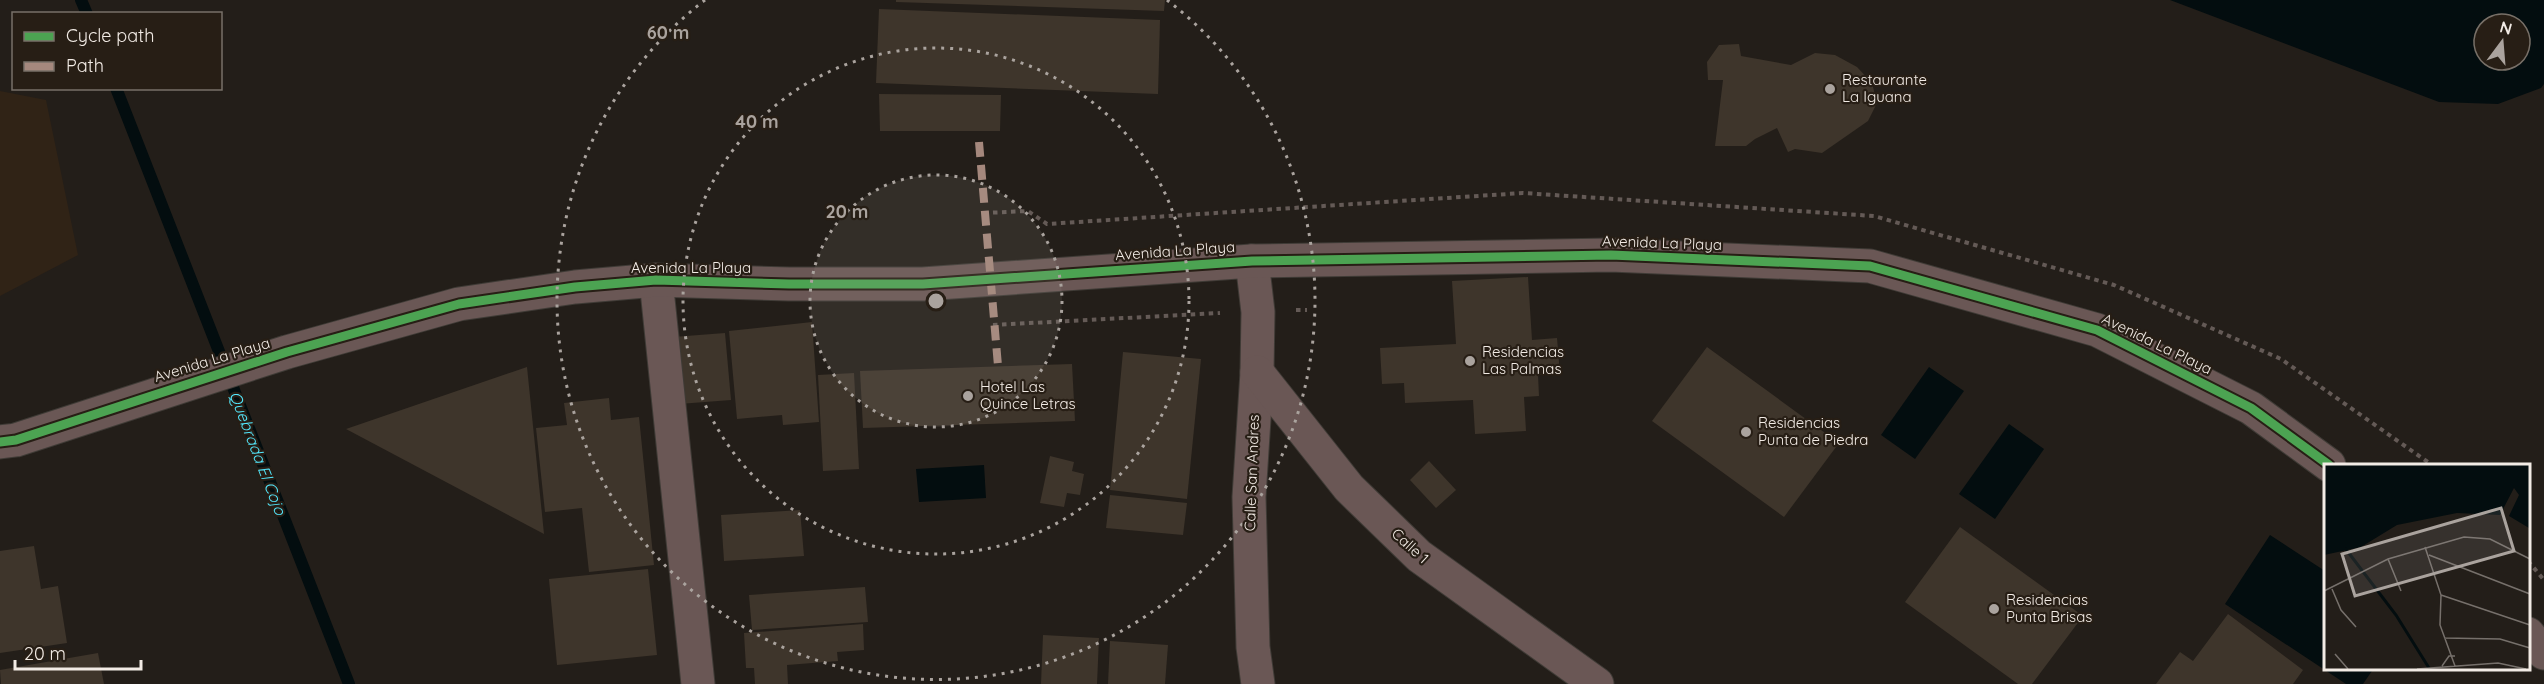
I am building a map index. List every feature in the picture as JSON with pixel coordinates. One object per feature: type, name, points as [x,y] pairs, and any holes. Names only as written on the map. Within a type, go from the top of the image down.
[{"type":"street","name":"Avenida La Playa","points":[[8,441],[287,352],[459,304],[575,287],[656,280],[789,284],[923,284],[1252,261],[1611,255],[1870,266],[2097,330],[2251,408],[2328,464]]},
{"type":"street","name":"Calle San Andres","points":[[1252,261],[1258,312],[1257,372],[1249,497],[1253,647],[1258,684]]},
{"type":"street","points":[[656,280],[698,684]]},
{"type":"street","name":"Calle 1","points":[[1257,372],[1349,488],[1419,556],[1597,684]]},
{"type":"street","points":[[2529,635],[2544,653]]},
{"type":"path","points":[[984,213],[1028,211]]},
{"type":"path","points":[[993,325],[1307,310]]},
{"type":"path","points":[[2529,562],[2544,580]]},
{"type":"shaded area","points":[[2170,0],[2544,0],[2544,84],[2541,88],[2498,104],[2439,102]]},
{"type":"shaded area","points":[[0,91],[46,100],[78,255],[0,296]]},
{"type":"shaded area","points":[[1929,367],[1964,391],[1915,459],[1881,435]]},
{"type":"shaded area","points":[[2009,424],[2044,449],[1995,519],[1959,494]]},
{"type":"shaded area","points":[[984,465],[986,498],[919,502],[916,469]]},
{"type":"shaded area","points":[[2270,535],[2324,570],[2324,669],[2373,669],[2363,684],[2346,684],[2225,604]]},
{"type":"building","points":[[896,0],[1165,0],[1164,11],[896,2]]},
{"type":"building","points":[[879,9],[1160,20],[1158,94],[876,83]]},
{"type":"building","points":[[1739,44],[1741,56],[1791,65],[1815,53],[1835,55],[1857,67],[1872,83],[1877,103],[1868,121],[1822,153],[1795,149],[1788,152],[1777,128],[1746,146],[1715,146],[1723,80],[1708,80],[1707,62],[1719,45]]},
{"type":"building","points":[[879,94],[1001,95],[1000,131],[880,131]]},
{"type":"building","name":"Residencias Las Palmas","points":[[1528,277],[1532,340],[1557,338],[1560,374],[1538,375],[1539,396],[1524,397],[1526,431],[1475,434],[1473,400],[1405,403],[1404,383],[1382,384],[1380,348],[1456,344],[1452,281]]},
{"type":"building","points":[[812,322],[819,422],[783,425],[782,415],[737,419],[729,331]]},
{"type":"building","points":[[725,333],[731,400],[679,404],[673,337]]},
{"type":"building","name":"Residencias Punta de Piedra","points":[[1707,347],[1839,443],[1784,517],[1652,421]]},
{"type":"building","points":[[1123,352],[1201,359],[1187,499],[1110,490]]},
{"type":"building","name":"Hotel Las Quince Letras","points":[[1072,364],[1075,421],[863,428],[860,371]]},
{"type":"building","points":[[527,367],[544,534],[346,429]]},
{"type":"building","points":[[854,373],[859,469],[823,471],[818,375]]},
{"type":"building","points":[[609,398],[611,420],[639,417],[654,565],[589,572],[582,508],[545,512],[536,428],[567,425],[564,403]]},
{"type":"building","points":[[1050,456],[1074,462],[1072,471],[1084,474],[1080,495],[1067,493],[1064,507],[1040,503]]},
{"type":"building","points":[[1429,461],[1456,490],[1436,508],[1410,480]]},
{"type":"building","points":[[1110,495],[1187,503],[1183,535],[1106,528]]},
{"type":"building","points":[[800,510],[804,556],[724,561],[721,515]]},
{"type":"building","name":"Residencias Punta Brisas","points":[[1960,527],[2083,616],[2032,684],[2018,684],[1905,602]]},
{"type":"building","points":[[34,546],[41,589],[58,586],[67,643],[0,653],[0,551]]},
{"type":"building","points":[[648,569],[657,655],[557,665],[549,579]]},
{"type":"building","points":[[865,587],[868,622],[752,630],[749,595]]},
{"type":"building","points":[[2228,614],[2303,670],[2293,684],[2156,684],[2180,652],[2193,661]]},
{"type":"building","points":[[863,624],[864,650],[837,652],[838,661],[787,665],[788,684],[755,684],[754,668],[746,668],[744,633]]},
{"type":"building","points":[[1043,635],[1099,638],[1097,684],[1041,684]]},
{"type":"building","points":[[1110,641],[1168,645],[1165,684],[1108,684]]},
{"type":"building","points":[[98,653],[104,684],[1,684],[0,670]]},
{"type":"waterway","name":"Quebrada El Cojo","points":[[81,0],[86,12]]},
{"type":"waterway","name":"Quebrada El Cojo","points":[[117,90],[349,684]]},
{"type":"marked path","points":[[979,142],[998,366]]},
{"type":"cycle path","points":[[0,442],[16,440],[287,352],[459,304],[575,287],[656,280],[789,284],[923,284],[1252,261],[1611,255],[1870,266],[2097,330],[2251,408],[2328,464]]},
{"type":"place","name":"Restaurante La Iguana","points":[[1830,89]]},
{"type":"place","name":"Residencias Las Palmas","points":[[1470,361]]},
{"type":"place","name":"Hotel Las Quince Letras","points":[[968,396]]},
{"type":"place","name":"Residencias Punta de Piedra","points":[[1746,432]]},
{"type":"place","name":"Residencias Punta Brisas","points":[[1994,609]]}]
